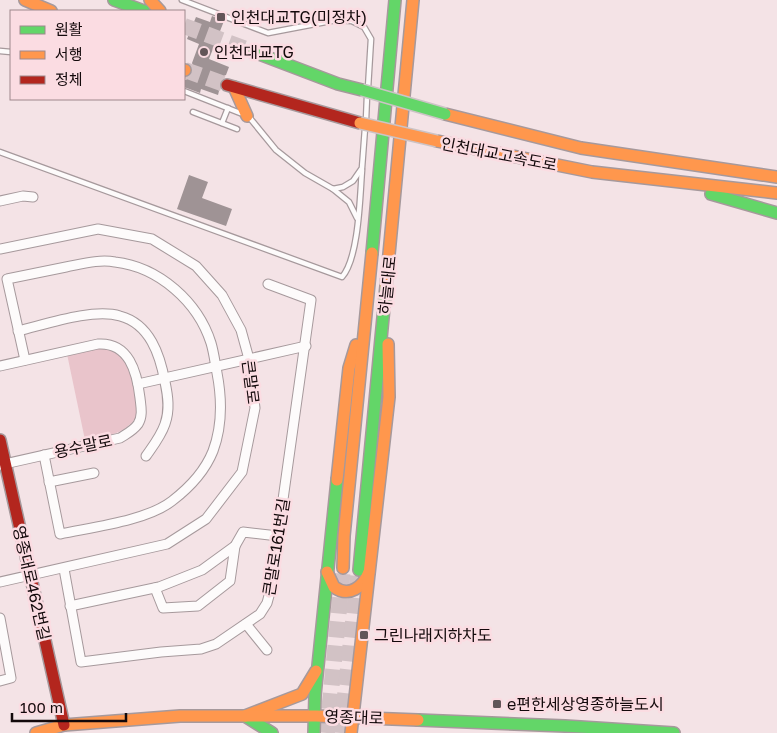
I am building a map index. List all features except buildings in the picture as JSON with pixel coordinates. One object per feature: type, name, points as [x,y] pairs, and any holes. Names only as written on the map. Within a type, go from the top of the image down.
[{"type":"main road","points":[[25,0],[49,10]]},
{"type":"main road","points":[[114,0],[141,10]]},
{"type":"main road","points":[[150,0],[159,10]]},
{"type":"main road","name":"하늘대로","points":[[343,568],[350,467],[368,302],[395,0]]},
{"type":"main road","name":"하늘대로","points":[[351,733],[365,570],[389,397],[385,304],[414,0]]},
{"type":"main road","name":"인천대교고속도로","points":[[254,52],[338,84],[445,114],[581,148],[777,177]]},
{"type":"main road","name":"인천대교고속도로","points":[[247,116],[231,86],[360,123],[437,141],[592,172],[665,182],[777,193]]},
{"type":"main road","points":[[665,182],[777,213]]},
{"type":"main road","points":[[314,733],[316,716],[315,695],[349,368],[368,302]]},
{"type":"main road","name":"영종대로462번길","points":[[0,440],[3,464],[31,576],[64,729]]},
{"type":"main road","points":[[327,570],[331,585],[338,591],[353,590],[360,586],[364,582],[365,570]]},
{"type":"main road","points":[[245,716],[302,694],[318,667]]},
{"type":"main road","name":"영종대로","points":[[36,733],[180,716],[352,717],[542,729],[674,733]]},
{"type":"main road","points":[[245,716],[272,733]]},
{"type":"street","points":[[0,201],[23,196],[33,197]]},
{"type":"street","name":"큰말로","points":[[0,249],[98,229],[152,239],[196,266],[222,295],[241,330],[248,359],[255,408],[242,472],[206,519],[167,544],[64,569],[0,582]]},
{"type":"street","points":[[25,360],[7,279],[92,262],[115,262],[140,269],[178,291],[193,307],[204,324],[212,344],[220,386],[221,412],[218,435],[212,454],[201,473],[171,502],[152,513],[135,518],[60,534],[44,455]]},
{"type":"street","name":"큰말로161번길","points":[[64,569],[80,662],[201,649],[216,644],[260,614],[267,603],[278,536],[311,300],[268,284]]},
{"type":"street","points":[[18,331],[104,313],[121,316],[136,323],[148,334],[156,347],[164,378],[168,409],[166,423],[160,437],[146,456]]},
{"type":"street","name":"용수말로","points":[[0,366],[98,344],[108,344],[121,350],[130,360],[138,384],[142,412],[138,423],[131,432],[120,438],[3,464]]},
{"type":"street","points":[[138,384],[306,346]]},
{"type":"street","points":[[49,482],[94,473]]},
{"type":"street","points":[[70,606],[155,588],[202,570],[235,546],[244,532],[278,536]]},
{"type":"street","points":[[155,588],[163,608],[198,606],[230,581],[235,546]]},
{"type":"street","points":[[0,618],[11,678],[0,681]]},
{"type":"street","points":[[246,624],[267,650]]},
{"type":"lane","points":[[0,152],[342,277],[348,271],[358,219],[371,39],[364,27],[352,21],[336,20],[268,32],[182,0]]},
{"type":"lane","points":[[185,91],[247,116],[276,150],[305,174],[332,189],[349,202],[358,219]]},
{"type":"lane","points":[[222,123],[228,108]]},
{"type":"lane","points":[[193,112],[237,129]]},
{"type":"lane","points":[[332,189],[343,187],[352,181],[362,168]]},
{"type":"shaded area","points":[[101,347],[120,354],[129,367],[136,394],[136,416],[120,432],[85,440],[67,354]]},
{"type":"tunnel","points":[[185,26],[254,52]]},
{"type":"tunnel","points":[[185,70],[227,85]]},
{"type":"tunnel","points":[[327,733],[343,568]]},
{"type":"tunnel","points":[[341,733],[358,576]]},
{"type":"traffic: fast","points":[[114,0],[141,10]]},
{"type":"traffic: fast","points":[[372,253],[395,0]]},
{"type":"traffic: fast","points":[[254,52],[338,84],[362,90]]},
{"type":"traffic: fast","points":[[362,90],[445,114]]},
{"type":"traffic: fast","points":[[711,194],[777,213]]},
{"type":"traffic: fast","points":[[359,570],[386,286]]},
{"type":"traffic: fast","points":[[314,733],[315,695],[337,480]]},
{"type":"traffic: fast","points":[[245,716],[272,733]]},
{"type":"traffic: fast","points":[[418,720],[674,733]]},
{"type":"traffic: slow","points":[[25,0],[49,10]]},
{"type":"traffic: slow","points":[[150,0],[159,10]]},
{"type":"traffic: slow","points":[[386,286],[413,0]]},
{"type":"traffic: slow","points":[[234,87],[247,116]]},
{"type":"traffic: slow","points":[[445,114],[581,148],[777,177]]},
{"type":"traffic: slow","points":[[360,123],[437,141]]},
{"type":"traffic: slow","points":[[437,141],[592,172],[777,193]]},
{"type":"traffic: slow","points":[[343,568],[344,536],[372,253]]},
{"type":"traffic: slow","points":[[351,733],[389,397],[388,344]]},
{"type":"traffic: slow","points":[[337,480],[349,368],[356,345]]},
{"type":"traffic: slow","points":[[327,572],[334,587],[345,591],[350,591],[359,586],[369,572]]},
{"type":"traffic: slow","points":[[245,716],[302,694],[316,671]]},
{"type":"traffic: slow","points":[[36,733],[64,725],[180,716],[316,716],[418,720]]},
{"type":"traffic: jam","points":[[227,85],[360,123]]},
{"type":"traffic: jam","points":[[0,440],[64,725]]},
{"type":"place","name":"인천대교TG(미정차)","points":[[221,17]]},
{"type":"place","name":"인천대교TG","points":[[204,52]]},
{"type":"place","name":"그린나래지하차도","points":[[364,635]]},
{"type":"place","name":"e편한세상영종하늘도시","points":[[497,704]]}]
